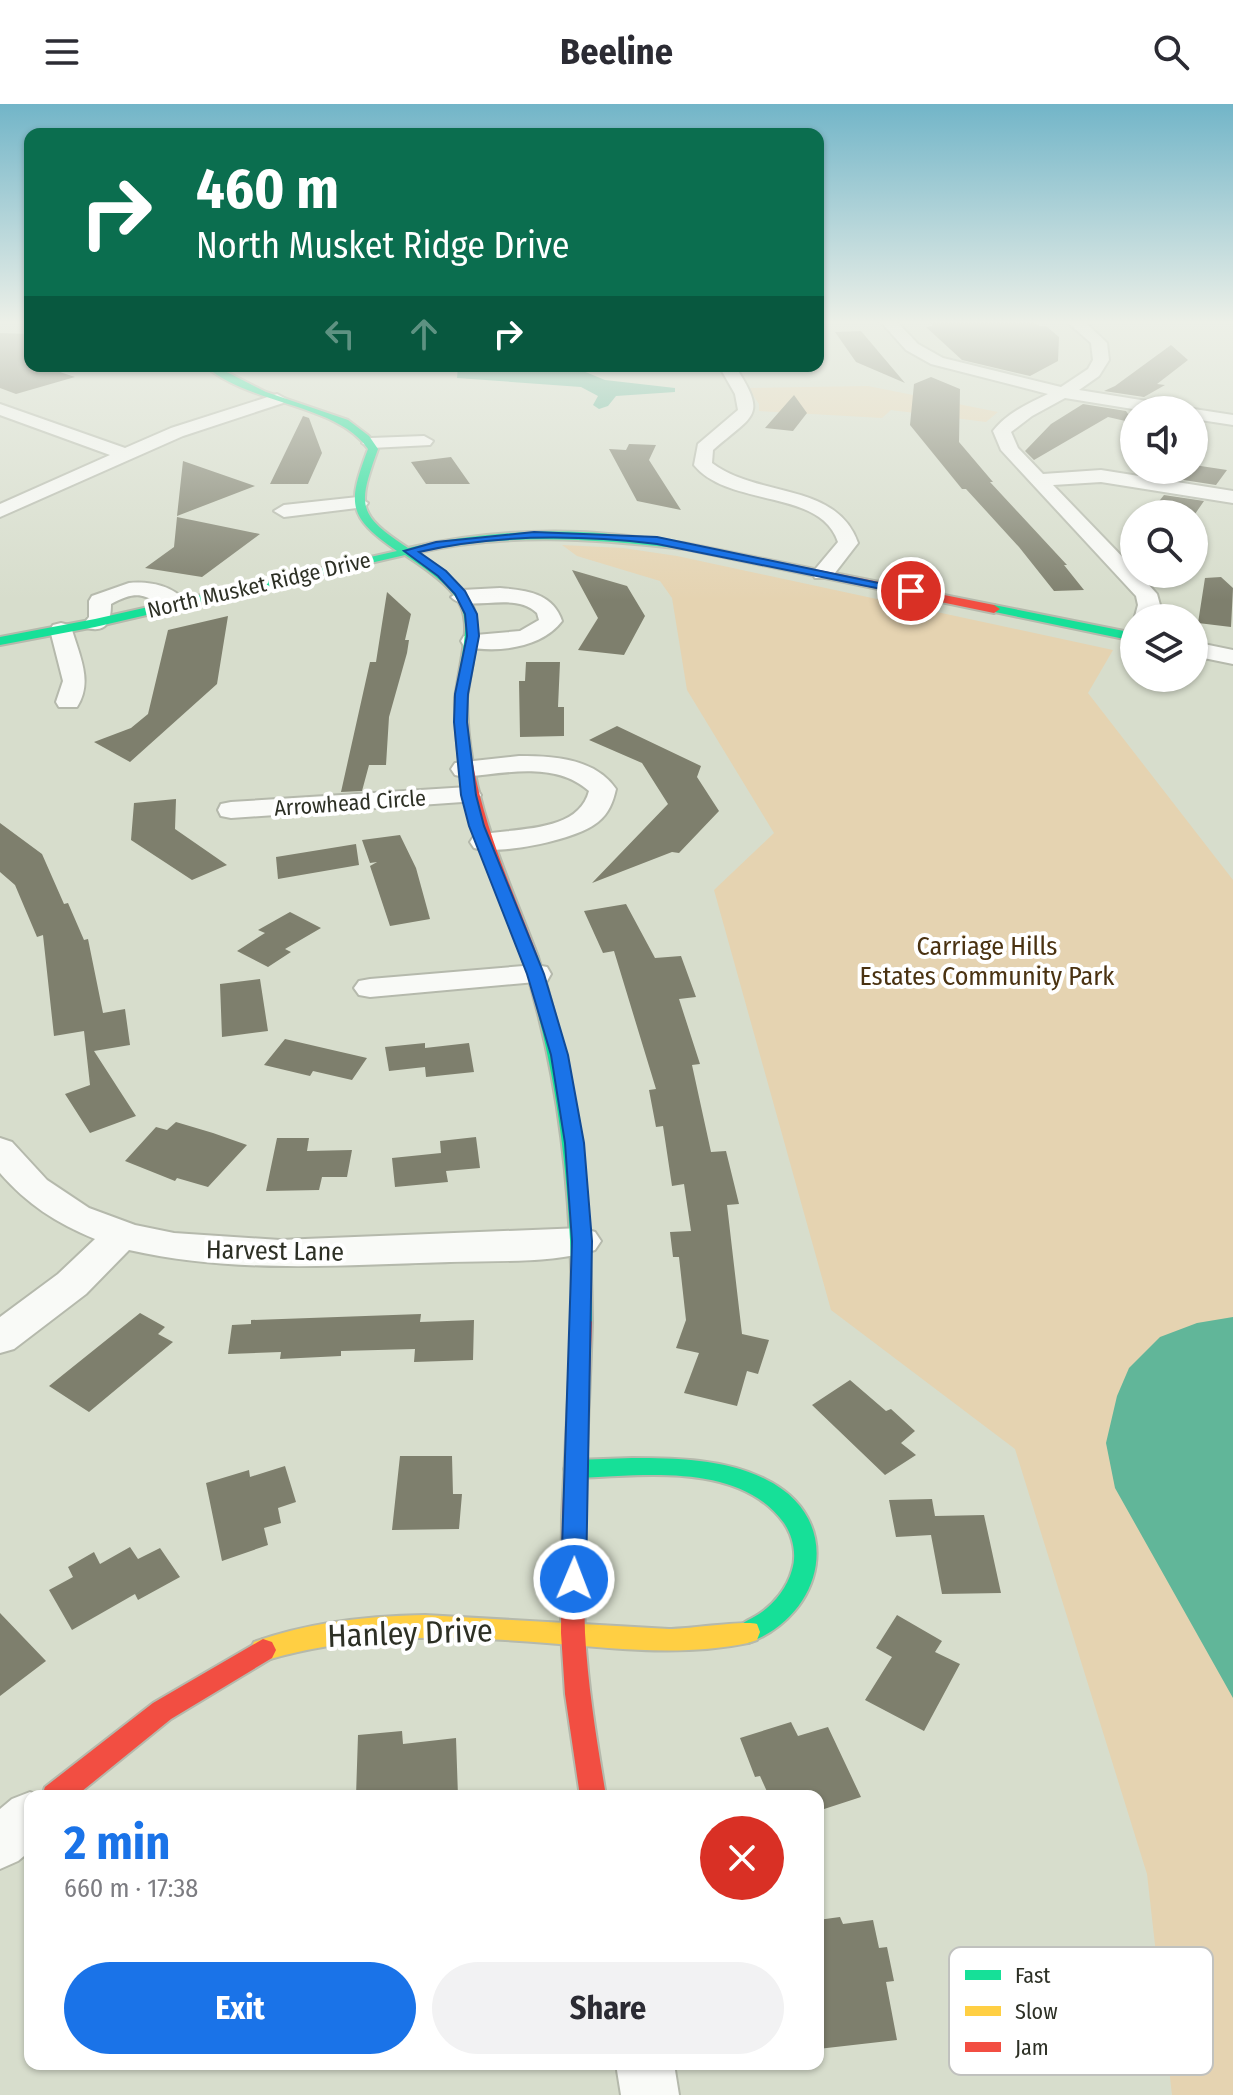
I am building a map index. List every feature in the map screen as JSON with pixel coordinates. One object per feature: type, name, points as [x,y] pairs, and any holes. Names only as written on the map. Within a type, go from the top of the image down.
[{"type":"street","points":[[14,414],[127,455]]},
{"type":"street","points":[[0,511],[196,425],[231,414]]},
{"type":"street","points":[[319,414],[347,424],[371,443],[373,449],[359,488],[358,503],[363,516],[375,528],[442,573],[462,597],[471,614],[472,641],[461,694],[466,782],[484,842],[536,974],[559,1055],[575,1143],[582,1241],[573,1634],[592,1790]]},
{"type":"street","points":[[744,414],[704,448],[703,465],[716,477],[736,486],[798,501],[835,518],[847,534],[848,543],[823,573]]},
{"type":"street","points":[[1019,414],[1007,422],[1002,431],[1010,450],[1146,594],[1149,604]]},
{"type":"street","points":[[1208,416],[1233,420]]},
{"type":"street","points":[[371,443],[424,441]]},
{"type":"street","points":[[1037,480],[1101,476],[1233,497]]},
{"type":"street","points":[[284,511],[358,503]]},
{"type":"street","name":"North Musket Ridge Drive","points":[[177,604],[409,551],[485,539],[596,535],[657,541],[1120,633]]},
{"type":"street","points":[[0,641],[95,623],[100,620],[100,601],[113,593],[133,588],[153,590],[177,604]]},
{"type":"street","points":[[462,597],[511,595],[535,601],[547,607],[551,615],[546,627],[530,636],[472,641]]},
{"type":"street","points":[[61,630],[75,681],[68,702]]},
{"type":"street","points":[[1208,652],[1233,657]]},
{"type":"street","name":"Arrowhead Circle","points":[[231,810],[466,782],[546,765],[594,778],[603,789],[598,809],[583,822],[484,842]]},
{"type":"street","points":[[370,988],[536,974]]},
{"type":"street","name":"Harvest Lane","points":[[0,1150],[25,1180],[71,1214],[122,1234],[179,1248],[224,1253],[537,1246],[582,1241]]},
{"type":"street","points":[[0,1338],[72,1284],[122,1234]]},
{"type":"street","name":"Hanley Drive","points":[[63,1790],[193,1688],[266,1649],[339,1630],[421,1626],[718,1637],[751,1632],[777,1615],[799,1587],[807,1560],[803,1532],[786,1503],[761,1486],[742,1478],[697,1472],[575,1469]]},
{"type":"street","points":[[0,1843],[24,1822]]},
{"type":"street","points":[[646,2070],[650,2095]]},
{"type":"green space","points":[[810,414],[887,414],[882,418]]},
{"type":"green space","points":[[922,414],[996,414],[986,422]]},
{"type":"green space","name":"Carriage Hills Estates Community Park","points":[[562,545],[623,548],[677,556],[1113,650],[1088,693],[1233,880],[1233,2095],[1172,2095],[1170,2075],[1213,2075],[1213,1947],[1155,1947],[1147,1874],[1015,1449],[831,1310],[714,890],[774,833],[687,690],[672,598],[660,581],[577,556]]},
{"type":"shaded area","points":[[1233,1317],[1233,1698],[1115,1488],[1106,1443],[1117,1396],[1129,1368],[1160,1337],[1197,1323]]},
{"type":"building","points":[[777,414],[806,414],[793,431],[765,428]]},
{"type":"building","points":[[911,414],[960,414],[959,442],[993,482],[990,482],[1067,565],[1064,565],[1084,590],[1054,591],[1019,547],[966,489],[962,489],[910,425]]},
{"type":"building","points":[[1067,414],[1120,414],[1120,420],[1108,417],[1034,460],[1025,451],[1051,424]]},
{"type":"building","points":[[303,416],[309,418],[322,453],[308,484],[270,484]]},
{"type":"building","points":[[629,444],[656,445],[649,460],[681,510],[637,501],[609,449],[626,450]]},
{"type":"building","points":[[451,457],[470,484],[426,484],[411,462]]},
{"type":"building","points":[[183,461],[255,486],[177,516]]},
{"type":"building","points":[[1208,467],[1227,470],[1216,485],[1208,484]]},
{"type":"building","points":[[1164,495],[1197,500],[1160,500]]},
{"type":"building","points":[[177,517],[260,534],[202,577],[145,568],[174,547]]},
{"type":"building","points":[[572,570],[627,586],[645,616],[624,655],[578,650],[598,618]]},
{"type":"building","points":[[1221,577],[1233,588],[1231,627],[1208,624],[1208,604],[1201,604],[1203,588],[1208,588],[1208,578]]},
{"type":"building","points":[[387,592],[411,614],[405,640],[409,640],[407,653],[389,717],[386,765],[369,765],[362,791],[341,792],[370,662],[376,662]]},
{"type":"building","points":[[228,616],[217,684],[130,762],[94,742],[131,728],[148,714],[168,630]]},
{"type":"building","points":[[526,662],[560,662],[558,707],[564,707],[564,736],[520,737],[519,681],[525,681]]},
{"type":"building","points":[[617,726],[701,766],[697,777],[719,811],[679,853],[672,852],[592,883],[668,804],[642,763],[589,740]]},
{"type":"building","points":[[176,799],[175,829],[227,865],[192,880],[131,840],[134,803]]},
{"type":"building","points":[[0,823],[42,854],[64,904],[68,903],[84,940],[88,939],[103,1013],[125,1009],[130,1045],[94,1051],[136,1116],[90,1133],[65,1094],[90,1085],[84,1031],[54,1036],[43,935],[37,937],[15,885],[0,872]]},
{"type":"building","points":[[400,835],[416,868],[430,919],[390,926],[370,866],[377,862],[370,863],[362,840]]},
{"type":"building","points":[[356,844],[359,865],[278,879],[276,857]]},
{"type":"building","points":[[626,904],[655,958],[681,956],[696,997],[679,999],[700,1064],[692,1065],[711,1152],[726,1151],[739,1204],[727,1205],[742,1334],[769,1340],[758,1374],[747,1371],[737,1406],[684,1393],[699,1353],[676,1348],[686,1320],[679,1257],[673,1257],[670,1232],[691,1231],[684,1184],[672,1186],[663,1126],[656,1127],[649,1090],[656,1089],[614,951],[603,953],[584,911]]},
{"type":"building","points":[[290,912],[321,928],[285,949],[291,952],[268,967],[237,951],[265,933],[258,930]]},
{"type":"building","points":[[260,979],[268,1031],[222,1037],[220,984]]},
{"type":"building","points":[[285,1039],[367,1058],[352,1080],[313,1071],[310,1076],[264,1065]]},
{"type":"building","points":[[425,1043],[425,1048],[469,1043],[474,1072],[426,1077],[425,1067],[389,1071],[385,1047]]},
{"type":"building","points":[[176,1122],[247,1145],[208,1187],[177,1178],[175,1181],[125,1161],[156,1127],[167,1130]]},
{"type":"building","points":[[476,1137],[480,1168],[446,1171],[448,1182],[395,1187],[392,1158],[441,1153],[440,1141]]},
{"type":"building","points":[[277,1138],[309,1138],[307,1151],[352,1150],[347,1177],[322,1177],[319,1190],[266,1191]]},
{"type":"building","points":[[140,1313],[165,1327],[158,1334],[173,1342],[89,1412],[49,1386]]},
{"type":"building","points":[[421,1314],[420,1322],[474,1320],[473,1360],[414,1362],[415,1349],[341,1351],[341,1356],[280,1359],[281,1352],[228,1354],[232,1325],[251,1324],[251,1320]]},
{"type":"building","points":[[850,1380],[886,1411],[891,1409],[915,1431],[901,1443],[916,1455],[885,1475],[812,1405]]},
{"type":"building","points":[[400,1456],[452,1456],[453,1494],[462,1494],[459,1529],[392,1530]]},
{"type":"building","points":[[285,1466],[296,1502],[278,1508],[281,1523],[264,1528],[268,1545],[222,1561],[206,1483],[249,1470],[250,1477]]},
{"type":"building","points":[[932,1499],[935,1516],[984,1515],[1001,1593],[942,1594],[931,1535],[896,1537],[889,1500]]},
{"type":"building","points":[[130,1547],[138,1559],[160,1548],[180,1577],[138,1600],[135,1594],[72,1630],[49,1590],[73,1577],[68,1567],[94,1552],[100,1564]]},
{"type":"building","points":[[0,1613],[46,1661],[0,1696]]},
{"type":"building","points":[[897,1615],[942,1641],[935,1652],[960,1664],[924,1731],[865,1700],[892,1657],[876,1648]]},
{"type":"building","points":[[791,1722],[798,1736],[828,1727],[861,1797],[824,1809],[824,1790],[766,1790],[760,1776],[755,1777],[740,1738]]},
{"type":"building","points":[[402,1731],[403,1744],[456,1738],[458,1790],[356,1790],[358,1735]]},
{"type":"building","points":[[840,1917],[843,1924],[873,1920],[879,1948],[887,1947],[894,1981],[886,1982],[897,2040],[824,2048],[824,1919]]},
{"type":"traffic: fast","points":[[323,414],[356,429],[373,449],[358,490],[362,512],[373,527],[446,579],[461,595],[470,613],[471,645],[461,698]]},
{"type":"traffic: fast","points":[[0,641],[95,623],[436,545],[534,535],[582,535],[684,546]]},
{"type":"traffic: fast","points":[[994,609],[1120,634]]},
{"type":"traffic: fast","points":[[530,957],[556,1046],[572,1137],[580,1229],[582,1322]]},
{"type":"traffic: fast","points":[[575,1469],[665,1467],[698,1470],[729,1475],[757,1485],[781,1501],[802,1534],[806,1552],[804,1571],[796,1591],[783,1608],[767,1622],[748,1632]]},
{"type":"traffic: slow","points":[[263,1650],[302,1638],[384,1627],[466,1626],[669,1640],[709,1639],[748,1632]]},
{"type":"traffic: jam","points":[[684,546],[994,609]]},
{"type":"traffic: jam","points":[[461,698],[461,733],[472,799],[530,957]]},
{"type":"traffic: jam","points":[[582,1322],[572,1594],[578,1694],[592,1790]]},
{"type":"traffic: jam","points":[[63,1790],[162,1711],[263,1650]]},
{"type":"route","points":[[574,1579],[582,1241],[575,1143],[559,1055],[536,974],[476,826],[468,795],[460,722],[461,694],[473,636],[471,614],[461,593],[442,573],[409,551],[436,545],[534,535],[624,537],[911,591]]}]
